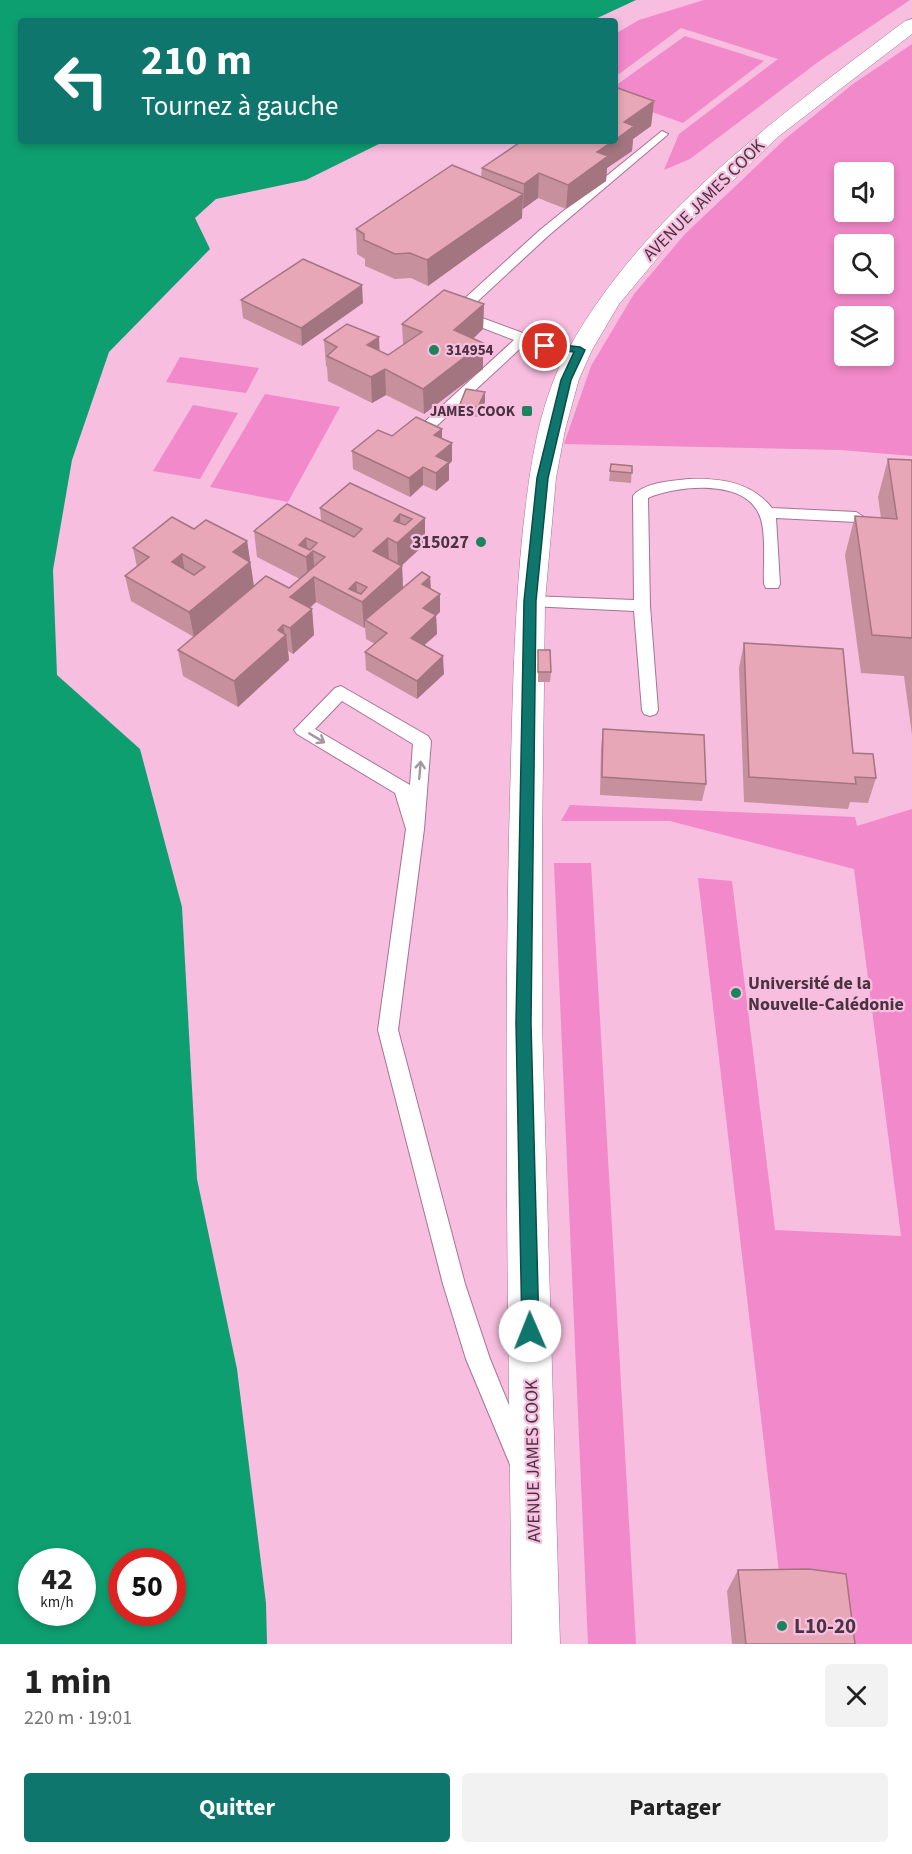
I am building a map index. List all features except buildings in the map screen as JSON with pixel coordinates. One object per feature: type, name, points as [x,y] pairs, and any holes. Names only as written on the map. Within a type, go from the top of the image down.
[{"type":"main road","name":"AVENUE JAMES COOK","points":[[536,1644],[524,1023],[530,601],[542,478],[566,380],[580,350],[609,301],[667,232],[772,132],[912,25]]},
{"type":"lane","points":[[580,350],[545,346],[457,313],[544,233],[662,134]]},
{"type":"lane","points":[[424,430],[523,339]]},
{"type":"lane","points":[[650,710],[642,606],[640,496],[654,488],[679,483],[736,487],[758,500],[768,513],[772,584]]},
{"type":"lane","points":[[768,513],[856,518]]},
{"type":"lane","points":[[530,601],[642,606]]},
{"type":"lane","points":[[415,829],[403,789],[303,730],[341,692],[422,741],[415,829],[388,1030],[454,1284],[478,1359],[534,1497]]},
{"type":"shaded area","points":[[0,0],[636,0],[597,18],[18,18],[18,144],[379,144],[306,180],[216,199],[195,218],[210,249],[109,352],[72,460],[53,570],[57,675],[140,749],[182,907],[197,1179],[237,1369],[266,1603],[267,1644],[0,1644]]},
{"type":"shaded area","points":[[704,0],[910,0],[818,62],[690,159],[664,170],[679,134],[778,59],[681,28],[618,75],[618,32],[639,20]]},
{"type":"shaded area","points":[[685,36],[764,61],[683,123],[618,100],[618,84]]},
{"type":"shaded area","points":[[912,44],[912,456],[841,450],[564,444],[591,366],[634,294],[685,234],[785,139],[853,84]]},
{"type":"shaded area","points":[[180,357],[259,368],[246,393],[166,382]]},
{"type":"shaded area","points":[[265,394],[340,407],[288,502],[210,487]]},
{"type":"shaded area","points":[[193,405],[238,413],[200,479],[153,471]]},
{"type":"shaded area","points":[[570,805],[855,817],[857,826],[912,809],[912,1644],[836,1644],[781,1589],[698,878],[732,881],[775,1230],[901,1236],[854,869],[670,821],[561,821]]},
{"type":"shaded area","points":[[554,863],[591,863],[636,1644],[588,1644]]},
{"type":"place","name":"314954","points":[[434,350]]},
{"type":"place","name":"JAMES COOK","points":[[527,411]]},
{"type":"place","name":"315027","points":[[481,542]]},
{"type":"place","name":"Université de la Nouvelle-Calédonie","points":[[736,993]]},
{"type":"place","name":"L10-20","points":[[782,1626]]},
{"type":"route","points":[[530,1331],[524,1023],[530,601],[542,478],[566,380],[580,350],[545,346]]}]
